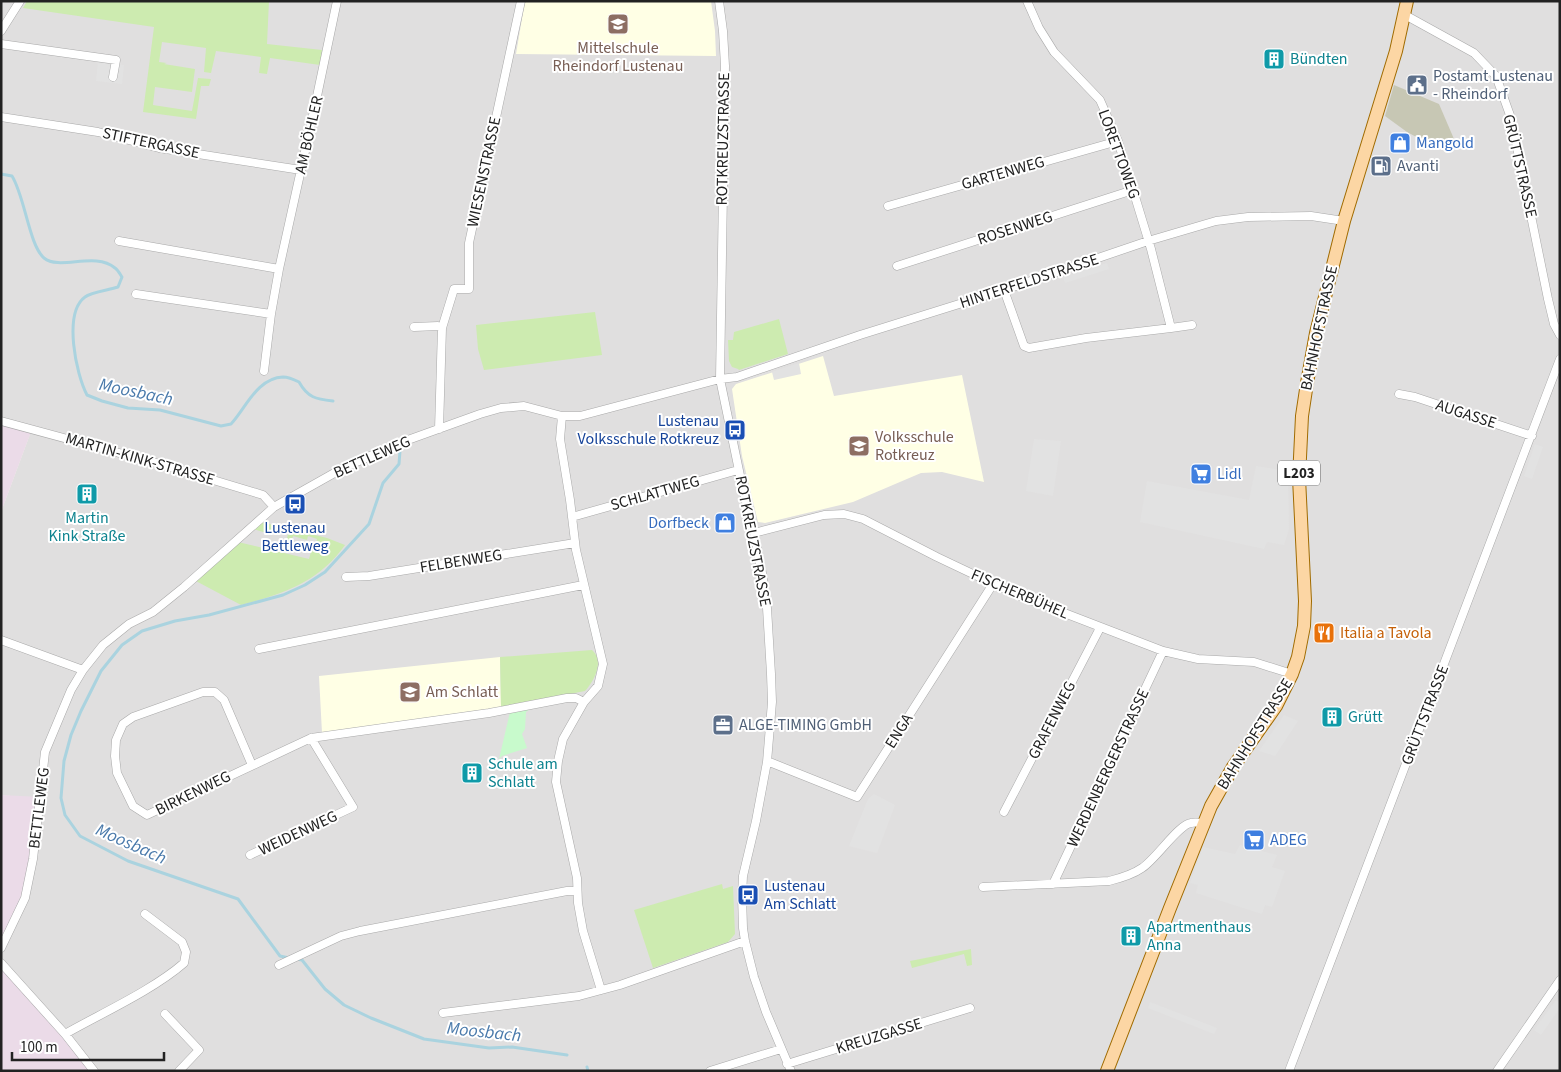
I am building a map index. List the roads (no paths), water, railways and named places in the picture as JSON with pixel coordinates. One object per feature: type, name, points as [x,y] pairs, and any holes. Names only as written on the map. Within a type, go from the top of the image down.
[{"type":"main road","name":"BAHNHOFSTRASSE","points":[[1107,1071],[1203,823],[1233,767],[1276,706],[1292,674],[1302,642],[1305,601],[1299,478],[1302,416],[1316,333],[1344,221],[1396,51],[1407,1]]},
{"type":"street","points":[[1,31],[20,1]]},
{"type":"street","name":"AM BÖHLER","points":[[264,372],[279,269],[337,1]]},
{"type":"street","name":"WIESENSTRASSE","points":[[439,429],[442,328],[454,289],[469,289],[469,243],[521,1]]},
{"type":"street","name":"ROTKREUZSTRASSE","points":[[719,1],[725,66],[720,379],[738,470],[754,533],[765,595],[770,641],[772,702],[767,762],[743,876],[742,895],[745,941],[754,977],[789,1067]]},
{"type":"street","name":"LORETTOWEG","points":[[1028,1],[1039,28],[1054,52],[1100,100],[1118,141],[1148,241],[1171,328]]},
{"type":"street","name":"GRÜTTSTRASSE","points":[[1405,15],[1474,53],[1496,76],[1511,118],[1552,316],[1556,331],[1560,335]]},
{"type":"street","points":[[1,44],[116,60],[113,77]]},
{"type":"street","name":"STIFTERGASSE","points":[[1,117],[98,132],[159,148],[301,170]]},
{"type":"street","name":"GARTENWEG","points":[[888,206],[1118,141]]},
{"type":"street","name":"ROSENWEG","points":[[897,266],[1133,190]]},
{"type":"street","name":"HINTERFELDSTRASSE","points":[[720,379],[737,377],[1148,241],[1216,221],[1248,217],[1311,216],[1344,221]]},
{"type":"street","points":[[119,241],[279,269]]},
{"type":"street","points":[[1004,290],[1024,346],[1029,348],[1086,338],[1192,325]]},
{"type":"street","points":[[136,294],[271,314]]},
{"type":"street","points":[[414,327],[438,326],[442,328]]},
{"type":"street","name":"GRÜTTSTRASSE","points":[[1289,1071],[1560,359]]},
{"type":"street","name":"BETTLEWEG","points":[[1,948],[25,898],[33,859],[45,752],[63,706],[83,670],[103,646],[129,624],[153,612],[184,587],[274,506],[351,464],[405,441],[480,414],[512,406],[524,406],[562,416],[580,416],[720,379]]},
{"type":"street","name":"AUGASSE","points":[[1399,394],[1415,397],[1532,436]]},
{"type":"street","points":[[562,416],[560,439],[575,543],[603,664],[598,686],[584,702],[563,739],[556,782],[577,878],[583,931],[601,990]]},
{"type":"street","name":"MARTIN-KINK-STRASSE","points":[[1,421],[160,464],[263,495],[274,506]]},
{"type":"street","name":"SCHLATTWEG","points":[[572,517],[738,470]]},
{"type":"street","name":"FISCHERBÜHEL","points":[[754,533],[824,515],[844,514],[872,524],[993,584],[1163,652],[1198,659],[1254,662],[1292,674]]},
{"type":"street","name":"FELBENWEG","points":[[346,577],[369,576],[575,543]]},
{"type":"street","name":"ENGA","points":[[767,762],[857,797],[993,584]]},
{"type":"street","points":[[259,649],[584,585]]},
{"type":"street","name":"GRAFENWEG","points":[[1004,812],[1100,628]]},
{"type":"street","points":[[1,640],[83,670]]},
{"type":"street","name":"WERDENBERGERSTRASSE","points":[[1053,884],[1163,652]]},
{"type":"street","name":"BIRKENWEG","points":[[252,765],[224,700],[215,692],[203,692],[133,717],[123,724],[116,740],[114,756],[117,773],[133,806],[147,815],[311,738],[481,714],[567,698],[576,698],[584,702]]},
{"type":"street","name":"WEIDENWEG","points":[[250,855],[353,807],[311,738]]},
{"type":"street","points":[[983,888],[1109,881],[1124,877],[1143,867],[1156,857],[1183,826],[1190,822],[1203,823]]},
{"type":"street","points":[[279,965],[341,936],[375,927],[567,890],[577,891]]},
{"type":"street","points":[[66,1034],[137,994],[184,963],[186,952],[182,942],[145,914]]},
{"type":"street","points":[[443,1013],[579,996],[620,985],[745,941]]},
{"type":"street","points":[[1,964],[66,1034],[94,1071]]},
{"type":"street","points":[[1497,1071],[1560,980]]},
{"type":"street","name":"KREUZGASSE","points":[[789,1067],[970,1008]]},
{"type":"street","points":[[165,1014],[199,1050],[178,1071]]},
{"type":"street","points":[[710,1071],[781,1049]]},
{"type":"waterway","name":"Moosbach","points":[[1,174],[12,176],[34,243],[44,258],[59,263],[88,261],[107,263],[116,269],[122,277],[118,287],[96,292],[85,297],[78,305],[74,316],[73,330],[76,359],[87,395],[128,408],[160,410],[221,426],[231,424],[259,388],[274,379],[283,377],[299,382],[309,395],[333,401]]},
{"type":"waterway","name":"Moosbach","points":[[289,958],[280,956],[238,899],[128,861],[80,836],[65,815],[61,798],[64,761],[71,735],[81,711],[101,671],[122,645],[142,631],[175,621],[209,615],[283,595],[305,585],[325,572],[369,524],[383,483],[399,464],[400,451]]},
{"type":"waterway","name":"Moosbach","points":[[296,959],[302,960],[325,989],[344,1005],[424,1039],[489,1048],[512,1047],[567,1055]]},
{"type":"waterway","name":"Moosbach","points":[[587,1067],[588,1071]]},
{"type":"place","name":"Mittelschule Rheindorf Lustenau","points":[[618,24]]},
{"type":"place","name":"Bündten","points":[[1274,59]]},
{"type":"place","name":"Postamt Lustenau - Rheindorf","points":[[1417,85]]},
{"type":"place","name":"Mangold","points":[[1400,143]]},
{"type":"place","name":"Avanti","points":[[1381,166]]},
{"type":"place","name":"Lustenau Volksschule Rotkreuz","points":[[735,430]]},
{"type":"place","name":"Volksschule Rotkreuz","points":[[859,446]]},
{"type":"place","name":"Lidl","points":[[1201,474]]},
{"type":"place","name":"Martin Kink Straße","points":[[87,494]]},
{"type":"place","name":"Lustenau Bettleweg","points":[[295,504]]},
{"type":"place","name":"Dorfbeck","points":[[725,523]]},
{"type":"place","name":"Italia a Tavola","points":[[1324,633]]},
{"type":"place","name":"Am Schlatt","points":[[410,692]]},
{"type":"place","name":"Grütt","points":[[1332,717]]},
{"type":"place","name":"ALGE-TIMING GmbH","points":[[723,725]]},
{"type":"place","name":"Schule am Schlatt","points":[[472,773]]},
{"type":"place","name":"ADEG","points":[[1254,840]]},
{"type":"place","name":"Lustenau Am Schlatt","points":[[748,895]]},
{"type":"place","name":"Apartmenthaus Anna","points":[[1131,936]]}]
